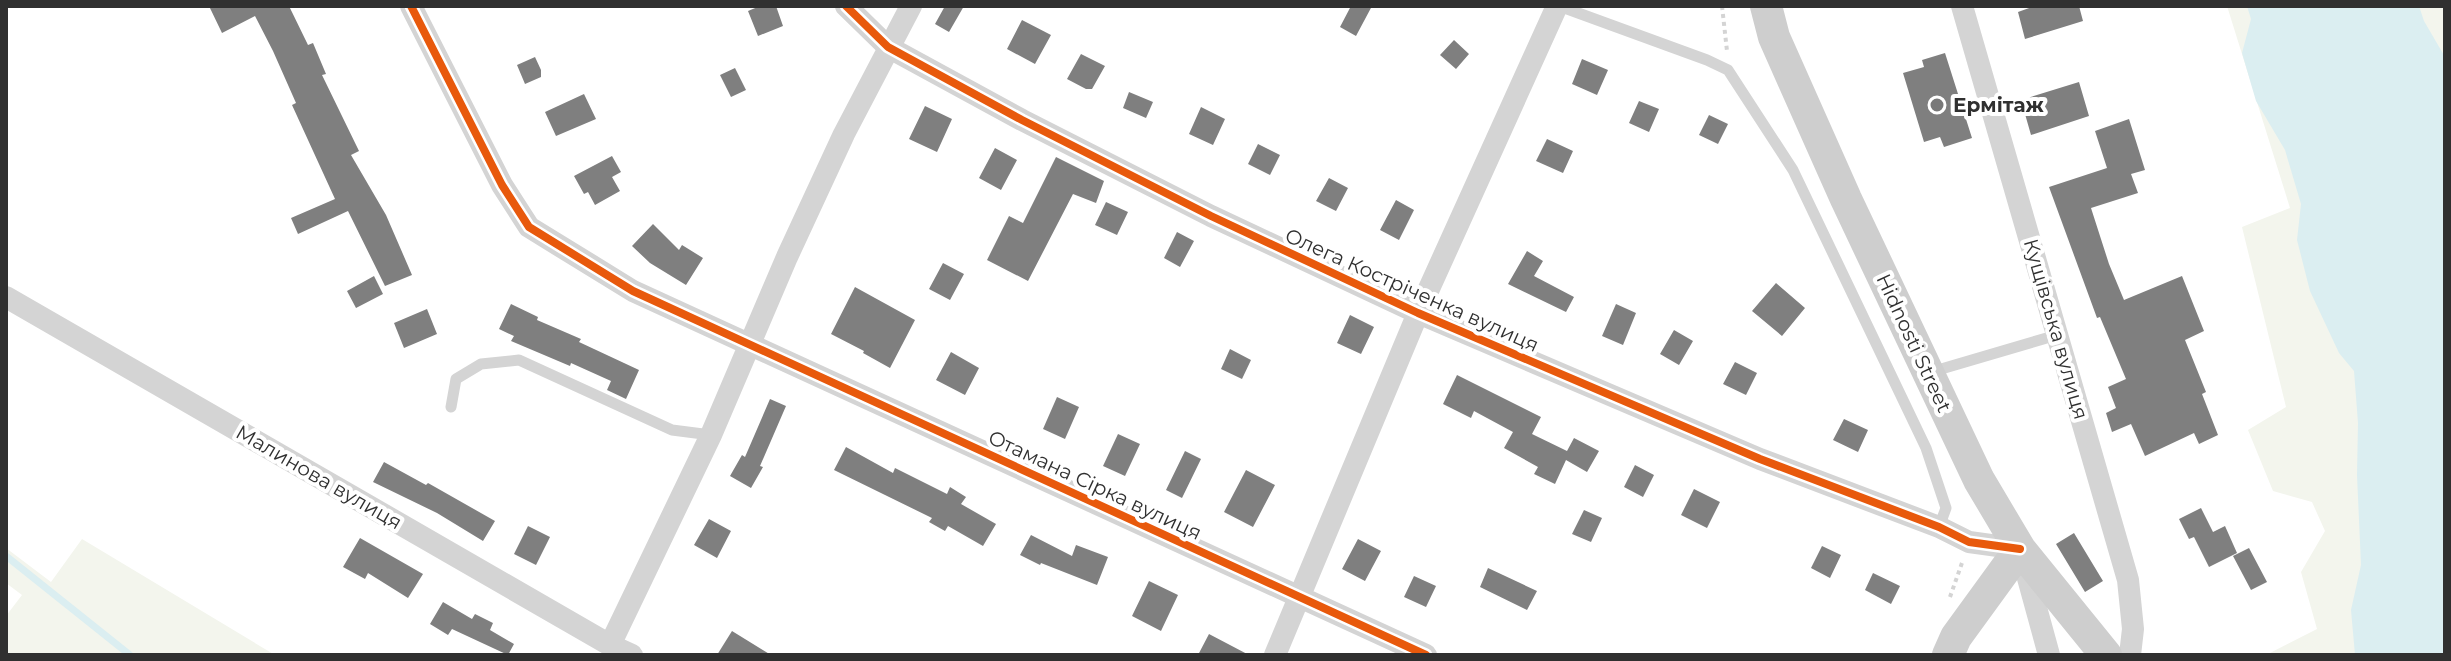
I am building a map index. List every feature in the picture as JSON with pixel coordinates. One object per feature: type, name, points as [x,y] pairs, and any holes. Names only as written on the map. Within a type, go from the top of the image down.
[{"type":"main road","name":"Hidnosti Street","points":[[1766,6],[1780,51],[1846,199],[1979,480],[2020,549],[2106,655]]},
{"type":"main road","points":[[1948,655],[1956,637],[2020,549]]},
{"type":"street","name":"Отамана Сірка вулиця","points":[[411,6],[502,185],[529,227],[633,291],[1426,655]]},
{"type":"street","name":"Олега Костріченка вулиця","points":[[846,6],[888,47],[1022,120],[1211,216],[1418,313],[1760,459],[1939,527],[1969,542],[2020,549]]},
{"type":"street","points":[[610,645],[711,435],[787,257],[888,47],[911,6]]},
{"type":"street","points":[[1275,655],[1418,313],[1558,6]]},
{"type":"street","name":"Кущівська вулиця","points":[[1962,6],[2128,580],[2133,629],[2130,655]]},
{"type":"street","name":"Малинова вулиця","points":[[6,297],[632,655]]},
{"type":"street","points":[[2020,549],[2049,655]]},
{"type":"lane","points":[[1558,6],[1728,70],[1793,170],[1926,448],[1946,508],[1939,527]]},
{"type":"lane","points":[[1928,373],[2057,335]]},
{"type":"lane","points":[[451,407],[456,379],[481,364],[519,360],[672,430],[711,435]]},
{"type":"path","points":[[1722,6],[1727,30],[1728,70]]},
{"type":"shaded area","points":[[2227,6],[2445,6],[2445,655],[2266,655],[2317,629],[2301,572],[2325,531],[2312,502],[2273,491],[2248,430],[2286,407],[2242,227],[2290,208]]},
{"type":"shaded area","points":[[2247,6],[2419,6],[2445,57],[2445,655],[2355,655],[2351,610],[2361,565],[2354,371],[2339,353],[2310,291],[2297,240],[2301,204],[2285,150],[2256,101],[2242,53],[2251,19]]},
{"type":"shaded area","points":[[82,539],[275,655],[6,655],[6,616],[22,595],[6,583],[6,548],[51,582]]},
{"type":"building","points":[[209,6],[289,6],[308,45],[313,43],[326,74],[322,75],[359,151],[351,155],[386,215],[412,275],[385,286],[348,211],[298,234],[291,218],[335,199],[292,105],[296,103],[255,16],[222,33]]},
{"type":"building","points":[[760,6],[776,6],[783,26],[758,36],[748,11]]},
{"type":"building","points":[[945,6],[964,6],[949,32],[935,24]]},
{"type":"building","points":[[1351,6],[1372,6],[1356,36],[1340,27]]},
{"type":"building","points":[[2035,6],[2079,6],[2083,21],[2025,39],[2018,12]]},
{"type":"building","points":[[1022,20],[1051,35],[1035,64],[1007,49]]},
{"type":"building","points":[[1454,40],[1469,54],[1456,69],[1440,55]]},
{"type":"building","name":"Ермітаж","points":[[1945,53],[1972,138],[1944,147],[1940,137],[1924,142],[1903,73],[1924,67],[1922,60]]},
{"type":"building","points":[[1081,54],[1105,66],[1092,89],[1067,79]]},
{"type":"building","points":[[535,57],[541,77],[525,84],[517,65]]},
{"type":"building","points":[[1582,59],[1608,70],[1597,95],[1572,84]]},
{"type":"building","points":[[735,68],[746,90],[731,97],[720,75]]},
{"type":"building","points":[[2079,82],[2089,116],[2031,135],[2021,100]]},
{"type":"building","points":[[1129,92],[1153,102],[1146,118],[1123,108]]},
{"type":"building","points":[[584,94],[596,119],[556,136],[545,112]]},
{"type":"building","points":[[1639,101],[1659,109],[1649,132],[1629,123]]},
{"type":"building","points":[[925,106],[952,119],[937,152],[909,139]]},
{"type":"building","points":[[1201,107],[1225,119],[1213,145],[1189,134]]},
{"type":"building","points":[[1709,115],[1728,124],[1718,144],[1699,135]]},
{"type":"building","points":[[2129,119],[2145,170],[2131,174],[2138,193],[2091,208],[2124,300],[2182,276],[2204,331],[2185,340],[2206,392],[2202,394],[2218,435],[2199,444],[2194,433],[2145,456],[2131,424],[2112,432],[2106,413],[2116,408],[2108,387],[2126,379],[2100,317],[2097,318],[2049,187],[2107,168],[2095,131]]},
{"type":"building","points":[[1547,139],[1573,151],[1563,173],[1536,161]]},
{"type":"building","points":[[1258,144],[1280,155],[1270,175],[1248,164]]},
{"type":"building","points":[[995,148],[1017,160],[1001,190],[979,178]]},
{"type":"building","points":[[612,156],[621,172],[612,177],[620,191],[595,205],[588,192],[584,194],[574,176]]},
{"type":"building","points":[[1056,157],[1104,181],[1096,203],[1073,194],[1028,281],[987,260],[1009,216],[1023,223]]},
{"type":"building","points":[[1329,178],[1348,188],[1336,211],[1316,201]]},
{"type":"building","points":[[1396,200],[1414,210],[1399,240],[1380,230]]},
{"type":"building","points":[[1106,202],[1128,212],[1117,235],[1095,225]]},
{"type":"building","points":[[653,224],[679,250],[682,245],[703,258],[686,285],[650,263],[632,246]]},
{"type":"building","points":[[1177,232],[1194,241],[1180,267],[1164,258]]},
{"type":"building","points":[[1527,251],[1543,261],[1534,276],[1574,297],[1566,312],[1508,284]]},
{"type":"building","points":[[943,263],[964,274],[950,300],[929,289]]},
{"type":"building","points":[[374,276],[383,294],[356,308],[347,291]]},
{"type":"building","points":[[1776,283],[1805,308],[1782,336],[1752,311]]},
{"type":"building","points":[[855,287],[915,320],[890,368],[831,334]]},
{"type":"building","points":[[511,304],[538,317],[537,320],[581,339],[579,342],[639,370],[626,399],[607,390],[611,381],[511,341],[514,336],[499,329]]},
{"type":"building","points":[[1616,304],[1636,313],[1623,345],[1602,336]]},
{"type":"building","points":[[427,309],[437,334],[404,348],[394,323]]},
{"type":"building","points":[[1350,315],[1374,327],[1361,354],[1337,343]]},
{"type":"building","points":[[1674,330],[1693,341],[1679,365],[1660,354]]},
{"type":"building","points":[[1230,349],[1251,360],[1242,379],[1221,369]]},
{"type":"building","points":[[951,352],[979,368],[965,395],[936,380]]},
{"type":"building","points":[[1735,362],[1757,373],[1746,395],[1723,384]]},
{"type":"building","points":[[1457,375],[1541,417],[1532,434],[1567,451],[1574,438],[1599,451],[1587,472],[1566,460],[1555,484],[1534,474],[1538,467],[1504,448],[1513,432],[1474,411],[1471,418],[1443,404]]},
{"type":"building","points":[[1057,397],[1079,407],[1065,439],[1043,429]]},
{"type":"building","points":[[770,399],[786,406],[760,466],[763,467],[751,488],[730,476],[742,455],[745,457]]},
{"type":"building","points":[[1844,419],[1868,430],[1858,452],[1833,440]]},
{"type":"building","points":[[1118,434],[1140,444],[1125,476],[1103,466]]},
{"type":"building","points":[[846,447],[893,473],[895,468],[947,494],[950,487],[966,497],[961,504],[996,524],[983,546],[948,526],[945,531],[929,522],[932,518],[834,470]]},
{"type":"building","points":[[1185,451],[1201,459],[1182,498],[1166,490]]},
{"type":"building","points":[[384,462],[495,521],[483,541],[437,513],[373,482]]},
{"type":"building","points":[[1635,465],[1654,475],[1643,497],[1624,487]]},
{"type":"building","points":[[1246,470],[1275,485],[1253,527],[1224,512]]},
{"type":"building","points":[[1694,489],[1720,502],[1707,528],[1681,515]]},
{"type":"building","points":[[2201,508],[2213,532],[2225,526],[2237,553],[2209,567],[2194,537],[2189,539],[2179,519]]},
{"type":"building","points":[[1584,510],[1602,518],[1591,542],[1572,534]]},
{"type":"building","points":[[709,519],[731,531],[717,558],[694,545]]},
{"type":"building","points":[[528,526],[550,537],[536,565],[514,554]]},
{"type":"building","points":[[2074,533],[2103,581],[2085,592],[2056,544]]},
{"type":"building","points":[[1031,535],[1072,556],[1076,545],[1108,557],[1097,585],[1020,555]]},
{"type":"building","points":[[360,538],[423,574],[408,598],[368,573],[365,579],[343,567]]},
{"type":"building","points":[[1358,539],[1381,551],[1365,581],[1342,569]]},
{"type":"building","points":[[1822,546],[1841,555],[1830,578],[1811,568]]},
{"type":"building","points":[[2249,548],[2267,582],[2251,590],[2233,556]]},
{"type":"building","points":[[1488,568],[1537,591],[1527,610],[1480,587]]},
{"type":"building","points":[[1873,573],[1900,586],[1891,604],[1865,590]]},
{"type":"building","points":[[1414,576],[1436,586],[1426,607],[1404,597]]},
{"type":"building","points":[[1149,581],[1178,595],[1161,631],[1132,616]]},
{"type":"building","points":[[443,602],[472,619],[475,614],[493,623],[490,630],[514,644],[508,655],[452,629],[448,635],[430,624]]},
{"type":"building","points":[[732,631],[771,655],[717,655]]},
{"type":"building","points":[[1209,634],[1249,655],[1198,655]]},
{"type":"waterway","points":[[6,556],[130,655]]},
{"type":"cycle path","points":[[411,6],[502,185],[529,227],[633,291],[1426,655]]},
{"type":"cycle path","points":[[846,6],[888,47],[1022,120],[1211,216],[1418,313],[1760,459],[1939,527],[1969,542],[2020,549]]},
{"type":"place","name":"Ермітаж","points":[[1937,105]]}]
